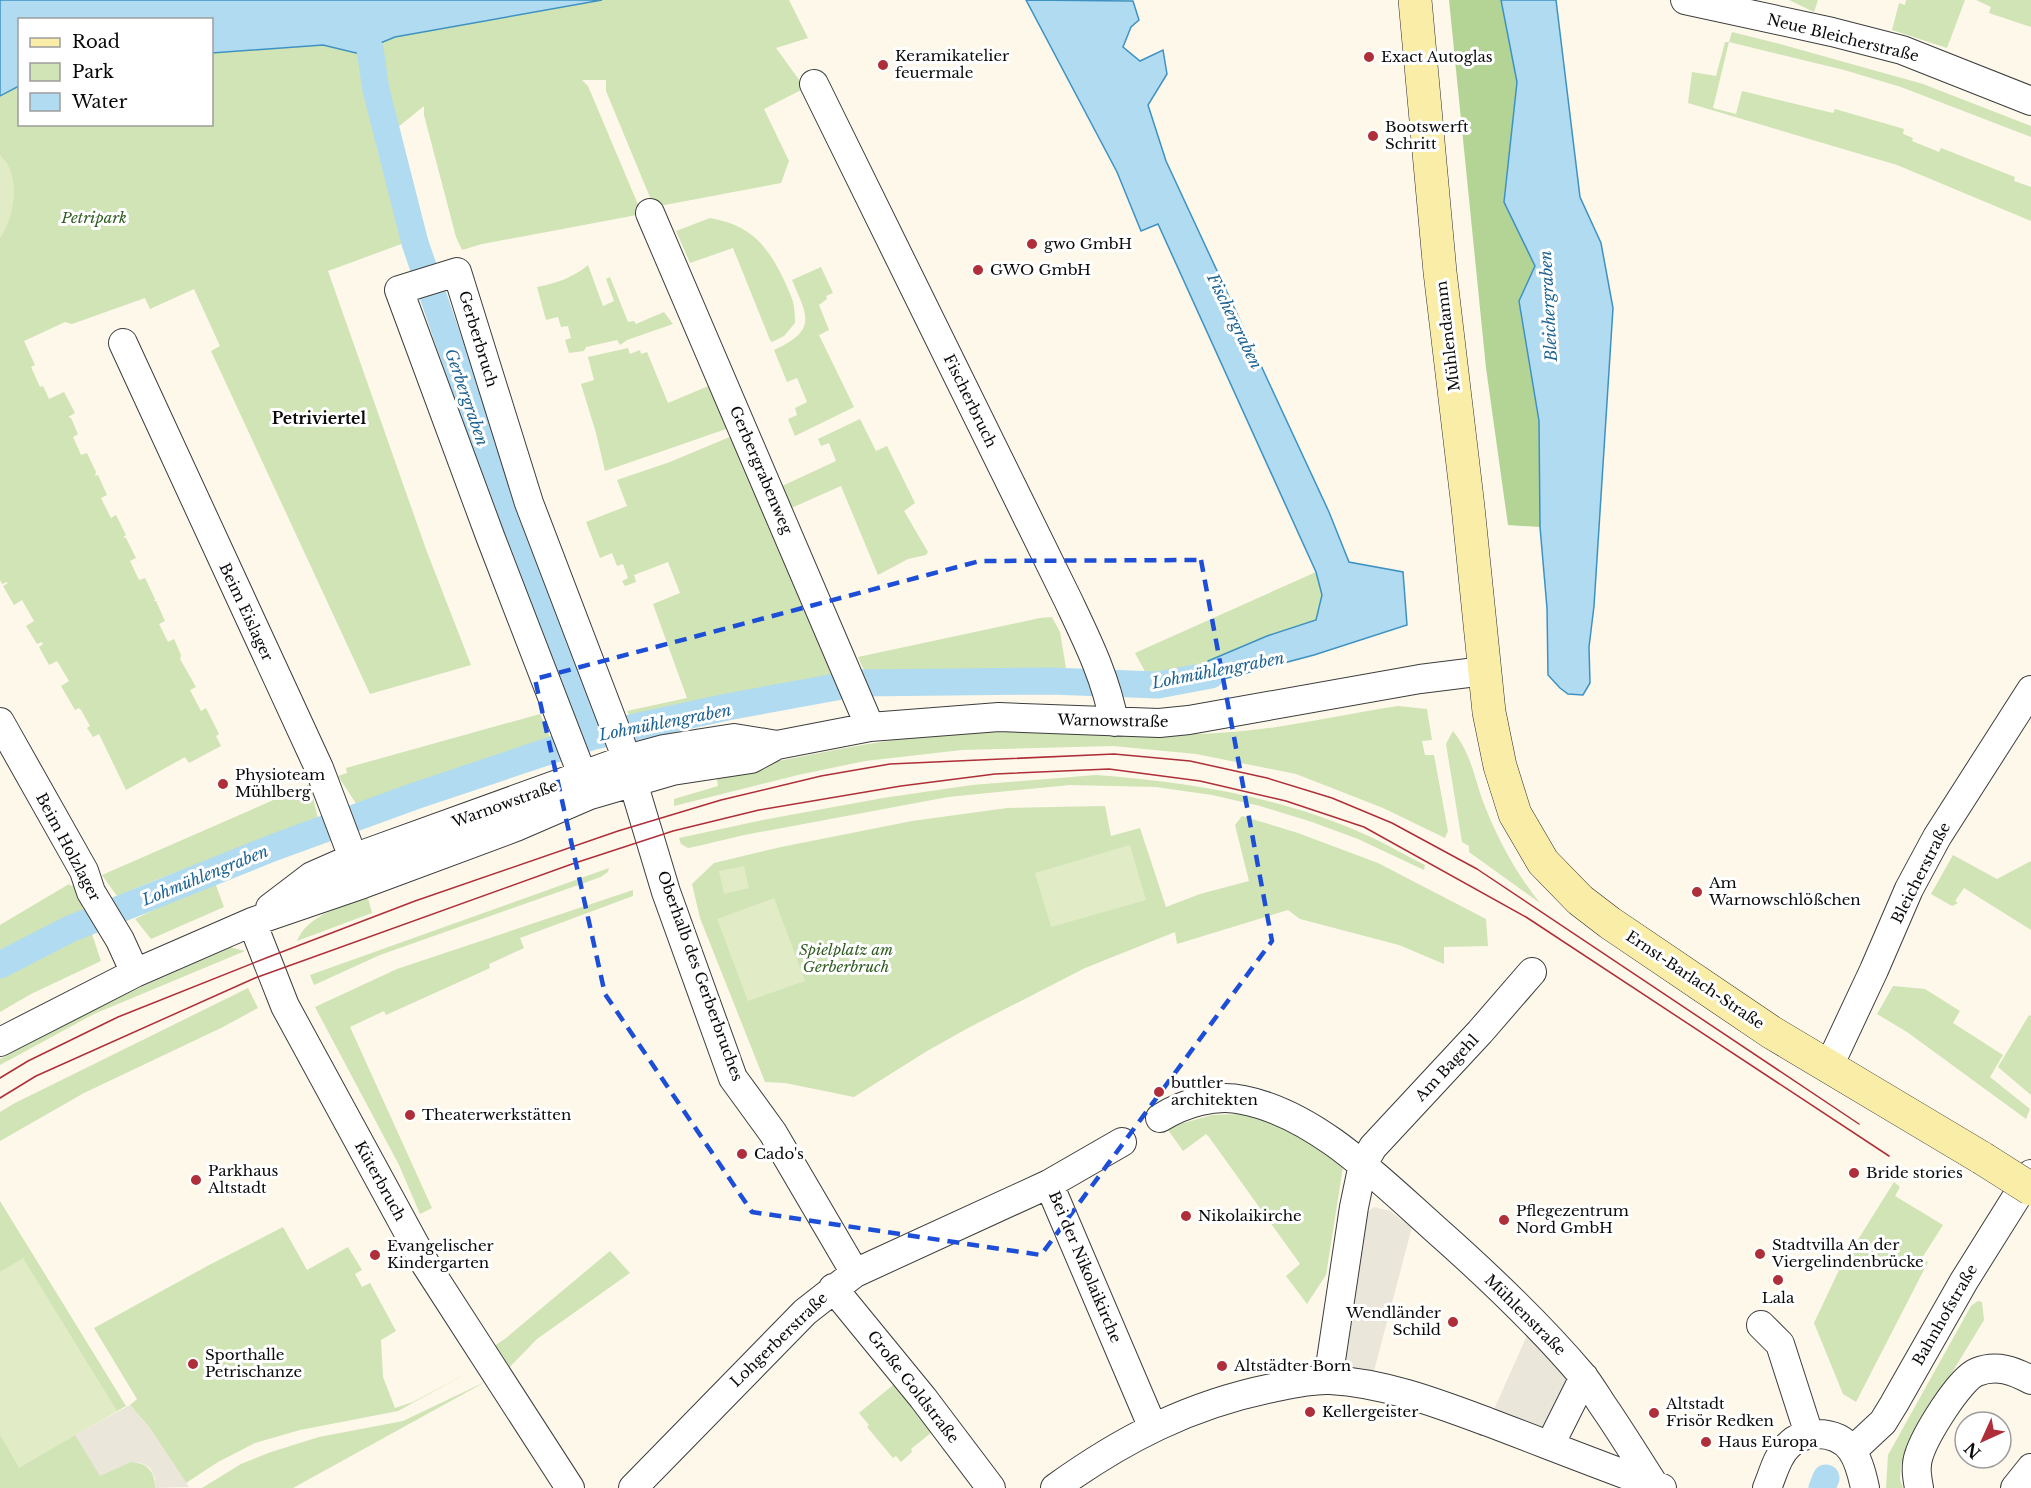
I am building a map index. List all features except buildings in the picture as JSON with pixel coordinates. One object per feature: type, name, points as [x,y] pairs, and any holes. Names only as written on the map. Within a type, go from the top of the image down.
[{"type":"main road","name":"Mühlendamm","points":[[1415,0],[1440,272],[1468,507],[1484,671]]},
{"type":"main road","name":"Ernst-Barlach-Straße","points":[[1484,671],[1488,712],[1500,766],[1515,814],[1543,862],[1580,900],[1610,923],[1771,1032],[2031,1189]]},
{"type":"street","name":"Neue Bleicherstraße","points":[[1685,0],[1832,32],[1902,50],[2031,100]]},
{"type":"street","name":"Fischerbruch","points":[[814,84],[1104,680],[1114,722]]},
{"type":"street","name":"Gerbergrabenweg","points":[[650,213],[866,716]]},
{"type":"street","name":"Gerberbruch","points":[[578,763],[399,290],[457,272],[532,512],[623,749]]},
{"type":"street","name":"Beim Eislager","points":[[123,343],[321,777],[354,860]]},
{"type":"street","name":"Warnowstraße","points":[[0,1042],[135,973],[252,922],[354,860],[526,823],[578,763],[623,749],[664,749],[734,738],[777,745],[866,716],[999,717],[1159,723],[1199,719],[1430,678],[1484,671]]},
{"type":"street","name":"Bleicherstraße","points":[[1829,1066],[1909,889],[1942,829],[2031,690]]},
{"type":"street","name":"Beim Holzlager","points":[[0,722],[84,871],[91,892],[120,940],[135,973]]},
{"type":"street","name":"Oberhalb des Gerberbruches","points":[[623,749],[666,892],[733,1078],[772,1133],[844,1281]]},
{"type":"street","name":"Küterbruch","points":[[252,922],[285,1006],[426,1265],[570,1488]]},
{"type":"street","name":"Am Bagehl","points":[[1363,1164],[1373,1147],[1480,1032],[1532,972]]},
{"type":"street","name":"Mühlenstraße","points":[[1160,1118],[1178,1107],[1201,1101],[1240,1099],[1286,1114],[1325,1137],[1363,1164],[1503,1291],[1551,1340],[1584,1377],[1659,1487]]},
{"type":"street","name":"Bei der Nikolaikirche","points":[[1122,1142],[1049,1184],[1153,1428]]},
{"type":"street","points":[[1328,1380],[1354,1207],[1363,1164]]},
{"type":"street","name":"Bahnhofstraße","points":[[1852,1450],[1883,1422],[1976,1261],[2031,1174]]},
{"type":"street","name":"Lohgerberstraße","points":[[633,1488],[805,1312],[844,1281],[1049,1184]]},
{"type":"street","name":"Große Goldstraße","points":[[844,1281],[923,1398],[991,1488]]},
{"type":"street","points":[[1761,1325],[1780,1344],[1809,1434]]},
{"type":"street","points":[[1918,1488],[1918,1458],[1926,1439],[1966,1379],[1976,1372],[1992,1368],[2004,1369],[2031,1380]]},
{"type":"street","points":[[1550,1445],[1584,1377]]},
{"type":"street","points":[[1055,1488],[1081,1469],[1153,1428],[1196,1408],[1243,1394],[1302,1382],[1328,1380],[1360,1383],[1416,1397],[1550,1445],[1624,1482],[1659,1487]]},
{"type":"street","points":[[1767,1488],[1786,1447],[1799,1437],[1809,1434],[1830,1434],[1842,1440],[1852,1450],[1865,1488]]},
{"type":"street","points":[[2015,1488],[2031,1468]]},
{"type":"highlighted area","points":[[1201,560],[1272,941],[1041,1255],[752,1212],[605,994],[535,679],[980,561]]},
{"type":"green space","name":"Petripark","points":[[602,0],[789,0],[808,38],[776,48],[805,88],[764,109],[789,161],[781,183],[654,207],[606,91],[606,80],[582,80],[588,86],[642,214],[482,244],[462,250],[456,237],[424,115],[424,106],[376,145],[404,243],[328,271],[427,552],[471,665],[370,694],[211,351],[220,346],[194,289],[150,309],[145,298],[72,324],[65,322],[24,341],[35,365],[31,367],[40,387],[43,386],[49,399],[64,392],[75,413],[68,417],[71,418],[78,434],[73,437],[81,455],[87,453],[96,472],[95,476],[98,475],[107,495],[101,498],[111,518],[116,515],[126,535],[123,537],[126,538],[136,558],[130,561],[139,580],[145,578],[165,621],[159,624],[168,642],[174,639],[181,655],[180,659],[196,687],[190,690],[201,711],[206,708],[219,734],[216,736],[221,746],[189,763],[185,757],[126,790],[99,734],[93,737],[87,728],[90,726],[81,710],[79,708],[75,710],[61,686],[69,681],[57,661],[49,665],[39,647],[43,644],[42,642],[37,644],[26,626],[34,621],[22,600],[14,605],[3,586],[8,583],[2,584],[0,580],[0,96],[18,87],[18,126],[213,126],[213,53],[323,45],[356,53],[395,37]]},
{"type":"green space","points":[[1449,0],[1501,0],[1517,82],[1504,202],[1535,266],[1519,301],[1539,421],[1540,527],[1508,525],[1486,368]]},
{"type":"green space","points":[[1789,0],[1818,0],[1814,12]]},
{"type":"green space","points":[[1906,0],[1965,0],[1947,48],[1892,30],[1899,3],[1905,5]]},
{"type":"green space","points":[[1976,0],[2031,0],[2031,27],[1989,13],[1991,7]]},
{"type":"green space","points":[[1732,32],[1923,84],[2031,126],[2031,137],[1901,87],[1844,70],[1729,42]]},
{"type":"green space","points":[[1725,42],[1729,42],[1713,108],[1736,114],[1742,91],[1833,113],[1835,109],[1904,129],[1903,134],[1913,138],[1912,141],[1939,152],[1941,148],[2015,177],[2014,181],[2031,187],[2031,221],[1897,165],[1688,103],[1692,72],[1716,76]]},
{"type":"green space","points":[[0,155],[7,163],[11,173],[14,196],[9,219],[0,238]]},
{"type":"green space","points":[[710,218],[724,221],[746,231],[763,245],[777,266],[794,304],[795,323],[784,336],[772,342],[770,340],[733,248],[690,263],[676,231]]},
{"type":"green space","points":[[588,265],[603,306],[614,301],[606,279],[610,277],[628,322],[634,321],[636,324],[664,312],[673,324],[627,340],[620,345],[617,340],[586,347],[584,351],[569,353],[565,340],[571,338],[568,326],[561,327],[558,317],[546,320],[537,287],[564,279]]},
{"type":"green space","points":[[821,267],[833,293],[826,296],[827,299],[819,305],[829,330],[819,335],[854,407],[795,436],[788,419],[797,415],[795,408],[807,402],[797,378],[787,382],[774,350],[788,343],[803,329],[805,313],[792,280]]},
{"type":"green space","points":[[628,348],[630,354],[640,350],[641,354],[647,352],[668,403],[711,385],[729,428],[605,471],[581,384],[594,380],[588,357]]},
{"type":"green space","points":[[860,419],[876,451],[887,446],[915,503],[904,511],[928,552],[926,555],[908,559],[878,575],[841,486],[789,509],[780,487],[836,461],[829,443],[821,446],[818,439]]},
{"type":"green space","points":[[732,436],[824,657],[837,680],[726,698],[632,721],[627,711],[687,698],[653,604],[680,593],[668,562],[634,575],[636,582],[625,586],[622,581],[628,578],[623,564],[617,566],[612,553],[600,558],[586,522],[627,506],[617,480],[670,462]]},
{"type":"green space","points":[[1316,572],[1322,595],[1316,620],[1267,636],[1208,661],[1148,677],[1135,653]]},
{"type":"green space","points":[[1052,617],[1060,632],[1067,674],[1044,672],[867,677],[858,657],[1040,618]]},
{"type":"green space","points":[[1398,706],[1427,709],[1432,740],[1422,741],[1425,755],[1434,755],[1448,831],[1445,838],[1383,808],[1296,774],[1196,754],[1113,746],[962,750],[865,761],[674,806],[674,799],[718,786],[716,773],[905,738],[999,731],[1218,733],[1286,726]]},
{"type":"green space","points":[[540,714],[551,740],[357,805],[338,776],[347,773],[346,768]]},
{"type":"green space","points":[[1453,731],[1468,755],[1482,799],[1500,840],[1522,879],[1540,903],[1469,852],[1469,846],[1462,842],[1446,744]]},
{"type":"green space","points":[[1096,775],[1198,787],[1266,800],[1332,821],[1380,841],[1425,865],[1424,870],[1358,839],[1312,822],[1260,806],[1212,795],[1156,787],[1070,785],[948,797],[744,835],[688,848],[681,844],[679,838],[883,798],[972,785]]},
{"type":"green space","points":[[310,784],[318,819],[117,896],[102,875]]},
{"type":"green space","name":"Spielplatz am Gerberbruch","points":[[1105,806],[1111,836],[1140,828],[1166,907],[1200,894],[1249,881],[1235,825],[1242,816],[1298,833],[1378,863],[1486,919],[1488,946],[1444,947],[1444,964],[1399,945],[1300,919],[1288,910],[1177,944],[1175,932],[1085,968],[927,1051],[854,1097],[785,1083],[765,1082],[700,918],[692,884],[714,863],[912,821],[1007,808]]},
{"type":"green space","points":[[1130,845],[1146,900],[1051,927],[1035,873]]},
{"type":"green space","points":[[1953,855],[1997,879],[2031,861],[2031,930],[1964,888],[1955,901],[1958,903],[1952,906],[1931,894]]},
{"type":"green space","points":[[744,866],[749,888],[724,894],[719,871]]},
{"type":"green space","points":[[609,868],[608,872],[601,877],[380,955],[314,985],[310,975]]},
{"type":"green space","points":[[214,880],[224,907],[151,939],[135,919]]},
{"type":"green space","points":[[69,884],[74,885],[84,911],[0,955],[0,925]]},
{"type":"green space","points":[[633,890],[633,896],[520,938],[524,948],[489,964],[490,968],[386,1015],[384,1011],[350,1027],[432,1208],[420,1214],[399,1165],[315,1007],[397,969]]},
{"type":"green space","points":[[368,898],[372,913],[297,941],[302,932],[317,918],[337,908]]},
{"type":"green space","points":[[774,898],[805,981],[748,1001],[717,919]]},
{"type":"green space","points":[[91,931],[101,961],[31,994],[0,1012],[0,974]]},
{"type":"green space","points":[[230,947],[245,951],[94,1014],[0,1065],[0,1059],[93,1009]]},
{"type":"green space","points":[[1893,986],[1925,989],[1960,1011],[1953,1023],[2003,1055],[1990,1077],[2030,1109],[2026,1119],[1907,1032],[1877,1014]]},
{"type":"green space","points":[[248,988],[258,1008],[84,1093],[0,1141],[0,1112]]},
{"type":"green space","points":[[2029,1015],[2031,1016],[2031,1095],[1998,1067]]},
{"type":"green space","points":[[1242,1114],[1273,1120],[1313,1142],[1343,1167],[1326,1275],[1307,1304],[1286,1276],[1300,1264],[1209,1137],[1206,1134],[1183,1151],[1168,1130],[1173,1126],[1212,1115]]},
{"type":"green space","points":[[1894,1182],[1900,1187],[1895,1196],[1943,1225],[1922,1258],[1928,1262],[1856,1402],[1843,1394],[1814,1323],[1839,1270]]},
{"type":"green space","points":[[0,1201],[126,1406],[75,1435],[131,1462],[146,1466],[154,1477],[155,1488],[0,1488]]},
{"type":"green space","points":[[283,1227],[307,1270],[348,1247],[362,1270],[355,1274],[362,1287],[370,1283],[396,1331],[381,1340],[383,1377],[395,1408],[413,1402],[473,1370],[398,1411],[300,1430],[255,1443],[218,1462],[186,1483],[149,1427],[130,1405],[137,1399],[94,1328]]},
{"type":"green space","points":[[610,1251],[630,1273],[537,1339],[500,1377],[484,1353],[506,1338]]},
{"type":"green space","points":[[23,1258],[117,1411],[19,1468],[0,1435],[0,1272]]},
{"type":"green space","points":[[1978,1301],[1982,1302],[1984,1320],[1916,1432],[1901,1464],[1900,1479],[1903,1488],[1886,1488],[1888,1455],[1971,1306]]},
{"type":"green space","points":[[487,1381],[293,1488],[202,1488],[241,1464],[271,1452],[319,1437],[403,1421]]},
{"type":"green space","points":[[898,1381],[937,1428],[911,1449],[912,1452],[901,1462],[896,1456],[893,1458],[867,1427],[869,1425],[859,1413]]},
{"type":"shaded area","name":"Wendländer Schild","points":[[1374,1207],[1390,1211],[1412,1227],[1373,1375],[1348,1366],[1342,1348],[1362,1216]]},
{"type":"shaded area","points":[[1529,1331],[1578,1388],[1554,1439],[1491,1416]]},
{"type":"shaded area","points":[[130,1405],[149,1427],[189,1487],[155,1488],[155,1478],[150,1468],[141,1463],[131,1462],[100,1476],[75,1435]]},
{"type":"water","points":[[0,0],[602,0],[395,37],[356,53],[323,45],[213,53],[213,18],[18,18],[18,87],[0,96]]},
{"type":"water","name":"Fischergraben","points":[[1026,0],[1133,1],[1139,20],[1131,27],[1123,47],[1140,61],[1163,50],[1167,74],[1148,105],[1166,161],[1329,512],[1349,562],[1403,572],[1407,625],[1314,655],[1212,682],[1208,661],[1267,636],[1316,620],[1322,595],[1316,572],[1158,224],[1141,231],[1117,172]]},
{"type":"water","name":"Bleichergraben","points":[[1501,0],[1556,0],[1580,197],[1601,243],[1613,308],[1594,606],[1589,647],[1590,683],[1583,695],[1568,694],[1548,675],[1547,608],[1540,527],[1539,421],[1519,301],[1535,266],[1504,202],[1517,82]]},
{"type":"waterway","name":"Gerbergraben","points":[[370,49],[376,90],[415,243],[510,520],[594,736]]},
{"type":"waterway","name":"Lohmühlengraben","points":[[0,965],[70,929],[275,847],[415,796],[594,736],[727,707],[858,683],[1050,681],[1158,685],[1211,675]]},
{"type":"waterway","points":[[1822,1488],[1826,1478]]},
{"type":"tram line","points":[[0,1078],[28,1061],[118,1017],[266,958],[415,901],[618,831],[721,800],[821,776],[890,764],[1114,754],[1190,761],[1267,778],[1332,798],[1392,823],[1477,869],[1859,1124]]},
{"type":"tram line","points":[[0,1098],[36,1076],[255,978],[572,864],[673,831],[759,810],[901,786],[995,774],[1109,769],[1200,781],[1286,801],[1364,827],[1526,917],[1889,1156]]},
{"type":"place","name":"Exact Autoglas","points":[[1369,57]]},
{"type":"place","name":"Keramikatelier feuermale","points":[[883,65]]},
{"type":"place","name":"Bootswerft Schritt","points":[[1373,136]]},
{"type":"place","name":"gwo GmbH","points":[[1032,244]]},
{"type":"place","name":"GWO GmbH","points":[[978,270]]},
{"type":"place","name":"Physioteam Mühlberg","points":[[223,784]]},
{"type":"place","name":"Am Warnowschlößchen","points":[[1697,892]]},
{"type":"place","name":"buttler architekten","points":[[1159,1092]]},
{"type":"place","name":"Theaterwerkstätten","points":[[410,1115]]},
{"type":"place","name":"Cado's","points":[[742,1154]]},
{"type":"place","name":"Bride stories","points":[[1854,1173]]},
{"type":"place","name":"Parkhaus Altstadt","points":[[196,1180]]},
{"type":"place","name":"Nikolaikirche","points":[[1186,1216]]},
{"type":"place","name":"Pflegezentrum Nord GmbH","points":[[1504,1220]]},
{"type":"place","name":"Stadtvilla An der Viergelindenbrücke","points":[[1760,1254]]},
{"type":"place","name":"Evangelischer Kindergarten","points":[[375,1255]]},
{"type":"place","name":"Lala","points":[[1778,1280]]},
{"type":"place","name":"Wendländer Schild","points":[[1453,1322]]},
{"type":"place","name":"Sporthalle Petrischanze","points":[[193,1364]]},
{"type":"place","name":"Altstädter Born","points":[[1222,1366]]},
{"type":"place","name":"Kellergeister","points":[[1310,1412]]},
{"type":"place","name":"Altstadt Frisör Redken","points":[[1654,1413]]},
{"type":"place","name":"Haus Europa","points":[[1706,1442]]},
{"type":"district","name":"Petriviertel","points":[[319,418]]}]
